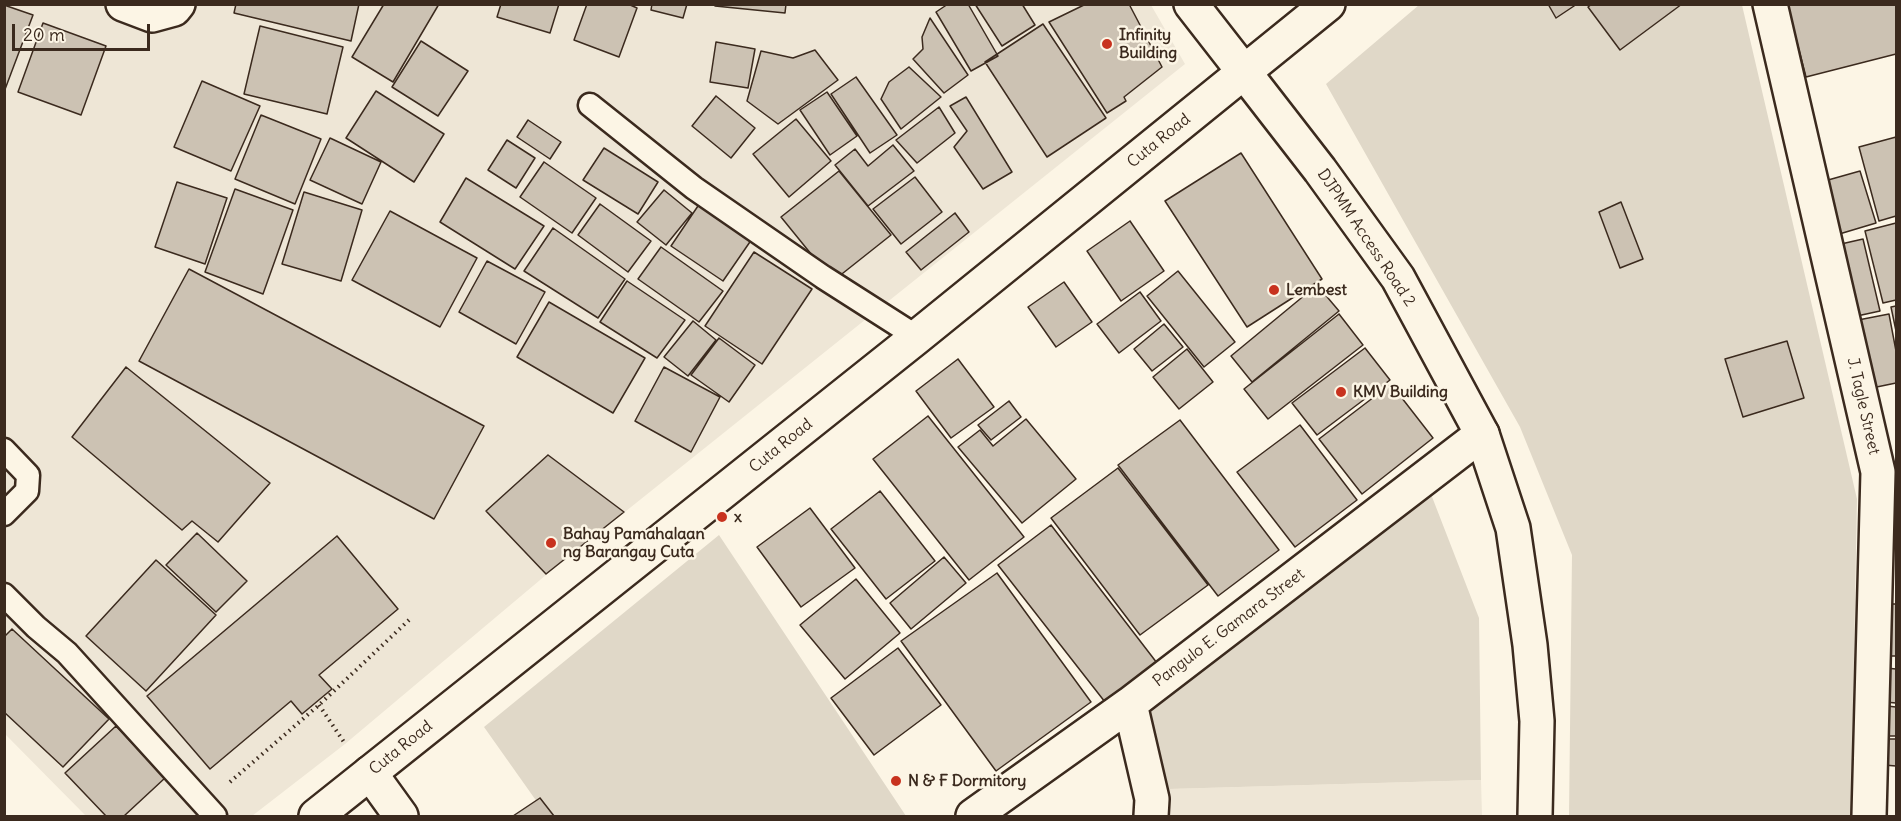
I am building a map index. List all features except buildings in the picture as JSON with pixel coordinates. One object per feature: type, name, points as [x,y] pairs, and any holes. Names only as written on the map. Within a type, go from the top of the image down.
[{"type":"street","points":[[123,4],[152,15],[174,9],[178,4]]},
{"type":"street","name":"DJPMM Access Road 2","points":[[1191,4],[1320,170],[1398,278],[1482,434],[1513,528],[1530,645],[1537,721],[1535,816]]},
{"type":"street","name":"Cuta Road","points":[[316,816],[917,337],[1328,4]]},
{"type":"street","name":"J. Tagle Street","points":[[1770,4],[1878,472],[1884,667],[1869,816]]},
{"type":"street","name":"Pangulo E. Gamara Street","points":[[973,816],[1130,704],[1482,434]]},
{"type":"street","points":[[1130,704],[1152,798],[1151,816]]},
{"type":"street","points":[[370,773],[401,816]]},
{"type":"lane","points":[[590,105],[694,188],[823,277],[917,337]]},
{"type":"lane","points":[[4,450],[28,475],[27,491],[4,514]]},
{"type":"lane","points":[[4,595],[67,653],[210,810]]},
{"type":"path","points":[[210,810],[408,620]]},
{"type":"shaded area","points":[[4,5],[1151,5],[1185,64],[546,575],[345,744],[252,816],[86,816],[5,734]]},
{"type":"shaded area","points":[[1419,5],[1742,5],[1857,499],[1851,816],[1569,816],[1572,555],[1520,427],[1326,84]]},
{"type":"shaded area","points":[[1429,489],[1479,618],[1481,780],[1169,789],[1145,703]]},
{"type":"shaded area","points":[[719,535],[906,816],[547,816],[484,727]]},
{"type":"shaded area","points":[[1481,780],[1482,816],[1169,816],[1169,789]]},
{"type":"place","name":"Infinity Building","points":[[1107,44]]},
{"type":"place","name":"Lembest","points":[[1274,290]]},
{"type":"place","name":"KMV Building","points":[[1341,392]]},
{"type":"place","name":"x","points":[[722,517]]},
{"type":"place","name":"Bahay Pamahalaan ng Barangay Cuta","points":[[551,543]]},
{"type":"place","name":"N & F Dormitory","points":[[896,781]]}]
